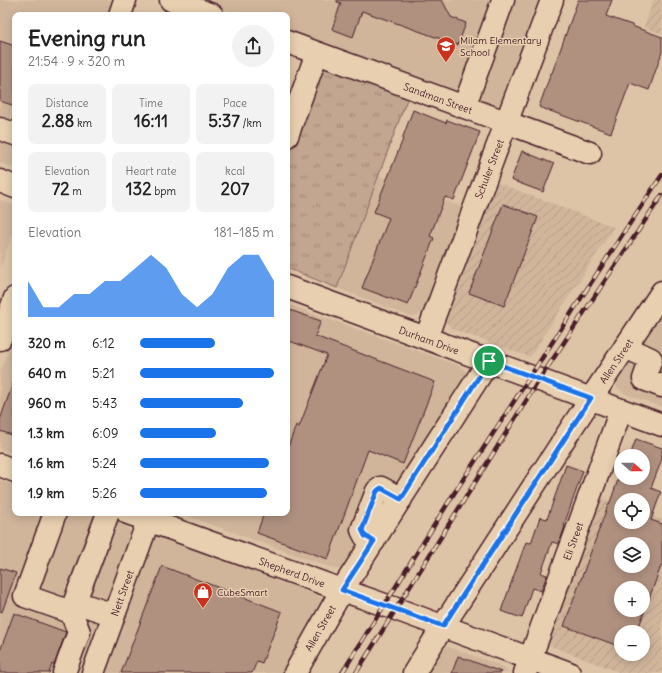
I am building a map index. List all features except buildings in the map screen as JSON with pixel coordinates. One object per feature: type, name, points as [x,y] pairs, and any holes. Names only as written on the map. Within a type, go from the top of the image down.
[{"type":"street","points":[[121,12],[125,0]]},
{"type":"street","points":[[171,0],[204,12]]},
{"type":"street","points":[[464,107],[503,0]]},
{"type":"street","name":"Schuler Street","points":[[426,338],[552,0]]},
{"type":"street","name":"Sandman Street","points":[[290,43],[590,153]]},
{"type":"street","points":[[290,128],[317,53]]},
{"type":"street","points":[[0,181],[12,186]]},
{"type":"street","name":"Durham Drive","points":[[290,288],[662,425]]},
{"type":"street","name":"Allen Street","points":[[414,673],[591,398],[662,292]]},
{"type":"street","points":[[0,339],[12,306]]},
{"type":"street","points":[[625,347],[652,359],[644,379],[662,386]]},
{"type":"street","name":"Allen Street","points":[[295,673],[342,590],[489,361]]},
{"type":"street","name":"Eli Street","points":[[527,666],[621,410]]},
{"type":"street","points":[[0,465],[12,470]]},
{"type":"street","points":[[54,516],[25,596],[114,616]]},
{"type":"street","points":[[64,673],[79,632],[73,607],[107,516]]},
{"type":"street","name":"Shepherd Drive","points":[[149,517],[342,590],[443,626],[527,666],[569,673]]},
{"type":"street","name":"Nett Street","points":[[95,666],[149,517]]},
{"type":"street","points":[[72,651],[95,666]]},
{"type":"shaded area","points":[[0,0],[116,0],[111,12],[12,12],[12,167],[0,163]]},
{"type":"shaded area","name":"Milam Elementary School","points":[[197,0],[545,0],[504,102],[493,107],[290,33],[290,12],[231,12]]},
{"type":"shaded area","points":[[653,0],[662,0],[662,34],[644,27]]},
{"type":"shaded area","points":[[379,176],[465,208],[426,307],[422,313],[417,316],[409,316],[337,288]]},
{"type":"shaded area","points":[[493,181],[614,227],[530,357],[455,330],[449,326],[445,320],[444,312]]},
{"type":"shaded area","points":[[0,200],[12,205],[12,236],[0,269]]},
{"type":"shaded area","points":[[662,303],[662,407],[625,394],[617,388],[615,381]]},
{"type":"shaded area","points":[[290,305],[460,366],[467,374],[467,380],[342,570],[335,569],[187,516],[290,516]]},
{"type":"shaded area","points":[[12,340],[12,453],[0,449],[0,373]]},
{"type":"shaded area","points":[[0,480],[12,485],[12,516],[100,516],[129,527],[131,539],[83,673],[0,673]]},
{"type":"shaded area","points":[[599,497],[614,502],[614,529],[650,529],[650,516],[662,520],[662,673],[621,673],[551,646],[548,642],[547,636]]},
{"type":"shaded area","points":[[160,537],[316,595],[322,599],[323,604],[287,673],[101,673],[153,538]]},
{"type":"shaded area","points":[[449,647],[504,667],[509,673],[422,673],[442,648]]},
{"type":"green space","points":[[323,67],[410,91],[337,288],[290,269],[290,151],[318,73]]},
{"type":"railway","points":[[342,673],[453,495],[662,175]]},
{"type":"railway","points":[[356,673],[539,380],[662,195]]},
{"type":"place","name":"Milam Elementary School","points":[[446,63]]},
{"type":"place","name":"CubeSmart","points":[[203,609]]},
{"type":"route","points":[[489,361],[591,398],[443,626],[342,590],[374,541],[365,536],[362,530],[377,491],[381,488],[401,499],[489,361]]}]
